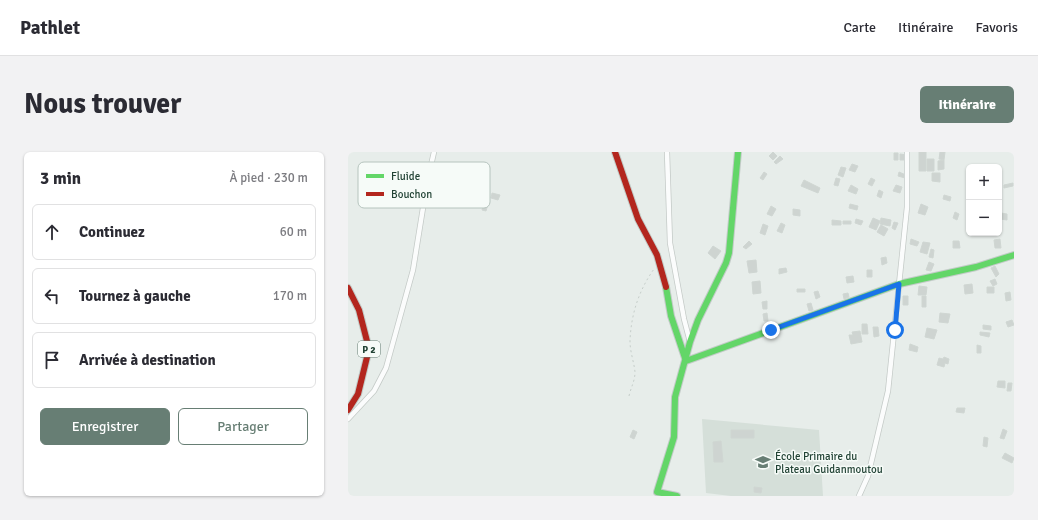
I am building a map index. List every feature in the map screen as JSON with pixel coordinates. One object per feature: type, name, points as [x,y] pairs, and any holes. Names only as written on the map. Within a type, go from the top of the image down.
[{"type":"street","points":[[432,162],[434,152]]},
{"type":"street","points":[[616,152],[638,218],[657,254],[665,283],[671,316],[686,361]]},
{"type":"street","points":[[667,152],[670,243],[684,319],[690,342]]},
{"type":"street","points":[[678,496],[657,492],[674,437],[675,397],[690,342],[698,320],[726,263],[729,253],[738,152]]},
{"type":"street","points":[[859,496],[868,476],[888,391],[908,207],[907,152]]},
{"type":"street","points":[[348,418],[374,391],[386,368],[413,270],[423,208]]},
{"type":"street","points":[[686,361],[899,284],[976,267],[1014,255]]},
{"type":"street","name":"P 2","points":[[348,288],[359,310],[369,349],[358,394],[348,410]]},
{"type":"path","points":[[629,396],[634,384],[635,370],[631,357],[630,340],[635,308],[643,285],[655,268]]},
{"type":"shaded area","name":"École Primaire du Plateau Guidanmoutou","points":[[702,419],[819,430],[823,496],[731,496],[706,493]]},
{"type":"building","points":[[773,152],[777,156],[773,160],[769,156]]},
{"type":"building","points":[[919,152],[926,152],[926,171],[919,171]]},
{"type":"building","points":[[940,152],[945,152],[944,160],[939,159]]},
{"type":"building","points":[[894,153],[898,153],[898,160],[894,160]]},
{"type":"building","points":[[900,154],[907,155],[906,160],[900,160]]},
{"type":"building","points":[[780,156],[783,159],[776,164],[774,162]]},
{"type":"building","points":[[927,159],[934,159],[934,171],[927,171]]},
{"type":"building","points":[[944,160],[944,169],[938,170],[938,161]]},
{"type":"building","points":[[852,164],[858,166],[855,172],[849,170]]},
{"type":"building","points":[[841,167],[846,168],[843,177],[838,175]]},
{"type":"building","points":[[764,172],[767,174],[763,180],[760,178]]},
{"type":"building","points":[[899,172],[906,175],[905,178],[898,176]]},
{"type":"building","points":[[932,173],[940,173],[940,182],[932,181]]},
{"type":"building","points":[[836,178],[840,179],[838,186],[834,185]]},
{"type":"building","points":[[871,178],[875,180],[872,186],[868,184]]},
{"type":"building","points":[[804,180],[820,188],[818,193],[801,186]]},
{"type":"building","points":[[1013,183],[1013,186],[1004,188],[1004,185]]},
{"type":"building","points":[[851,185],[858,189],[856,194],[848,191]]},
{"type":"building","points":[[896,185],[902,187],[900,193],[893,191]]},
{"type":"building","points":[[879,190],[883,192],[881,198],[877,196]]},
{"type":"building","points":[[492,193],[500,195],[498,200],[491,198]]},
{"type":"building","points":[[944,195],[951,197],[950,201],[943,199]]},
{"type":"building","points":[[850,204],[858,206],[857,210],[849,208]]},
{"type":"building","points":[[921,204],[928,207],[925,215],[918,213]]},
{"type":"building","points":[[771,206],[776,209],[772,216],[767,214]]},
{"type":"building","points":[[483,208],[487,208],[486,211],[482,210]]},
{"type":"building","points":[[793,209],[800,210],[800,216],[793,215]]},
{"type":"building","points":[[955,212],[959,214],[957,220],[953,218]]},
{"type":"building","points":[[1002,213],[1007,214],[1007,220],[1002,219]]},
{"type":"building","points":[[873,218],[880,221],[876,230],[869,227]]},
{"type":"building","points":[[881,218],[891,220],[890,226],[880,224]]},
{"type":"building","points":[[856,219],[863,221],[861,225],[855,223]]},
{"type":"building","points":[[832,220],[841,221],[841,225],[832,225]]},
{"type":"building","points":[[843,221],[851,221],[851,224],[843,224]]},
{"type":"building","points":[[894,222],[898,223],[895,230],[892,228]]},
{"type":"building","points":[[781,223],[785,225],[782,233],[777,231]]},
{"type":"building","points":[[763,224],[768,226],[765,235],[760,233]]},
{"type":"building","points":[[881,225],[888,229],[884,236],[877,232]]},
{"type":"building","points":[[911,239],[919,242],[917,246],[910,244]]},
{"type":"building","points":[[1000,239],[1001,248],[995,248],[994,240]]},
{"type":"building","points":[[749,241],[752,244],[746,249],[743,247]]},
{"type":"building","points":[[953,241],[959,241],[960,248],[953,248]]},
{"type":"building","points":[[923,242],[930,243],[927,254],[920,252]]},
{"type":"building","points":[[713,246],[721,251],[715,259],[708,253]]},
{"type":"building","points":[[931,249],[934,250],[933,258],[929,257]]},
{"type":"building","points":[[886,257],[887,263],[882,265],[881,258]]},
{"type":"building","points":[[756,260],[757,272],[749,273],[747,261]]},
{"type":"building","points":[[929,262],[934,264],[931,271],[926,270]]},
{"type":"building","points":[[995,266],[999,274],[996,277],[991,268]]},
{"type":"building","points":[[786,268],[787,272],[779,274],[779,269]]},
{"type":"building","points":[[867,270],[872,270],[872,277],[867,277]]},
{"type":"building","points":[[853,276],[854,282],[847,283],[846,277]]},
{"type":"building","points":[[995,279],[997,284],[993,286],[990,281]]},
{"type":"building","points":[[760,281],[761,293],[753,294],[752,282]]},
{"type":"building","points":[[972,284],[973,293],[965,294],[964,285]]},
{"type":"building","points":[[919,286],[927,287],[926,295],[918,295]]},
{"type":"building","points":[[987,287],[994,287],[994,293],[987,293]]},
{"type":"building","points":[[797,289],[805,289],[805,292],[797,292]]},
{"type":"building","points":[[818,291],[820,297],[816,299],[814,292]]},
{"type":"building","points":[[1010,292],[1011,300],[1006,301],[1005,293]]},
{"type":"building","points":[[848,293],[849,297],[844,299],[843,294]]},
{"type":"building","points":[[903,296],[908,296],[908,305],[903,305]]},
{"type":"building","points":[[922,296],[926,296],[926,307],[922,307]]},
{"type":"building","points":[[767,301],[767,309],[763,309],[762,302]]},
{"type":"building","points":[[811,303],[813,310],[809,311],[807,304]]},
{"type":"building","points":[[767,313],[768,321],[764,321],[763,314]]},
{"type":"building","points":[[940,313],[950,314],[948,323],[939,322]]},
{"type":"building","points":[[1012,320],[1014,325],[1008,327],[1006,322]]},
{"type":"building","points":[[862,324],[867,324],[868,334],[862,334]]},
{"type":"building","points":[[983,325],[991,326],[991,330],[983,329]]},
{"type":"building","points":[[873,327],[878,327],[879,336],[874,337]]},
{"type":"building","points":[[927,328],[937,330],[934,339],[925,337]]},
{"type":"building","points":[[860,331],[862,342],[851,344],[849,335],[853,335],[852,332]]},
{"type":"building","points":[[980,332],[990,333],[989,337],[980,335]]},
{"type":"building","points":[[910,344],[918,347],[917,352],[909,350]]},
{"type":"building","points":[[977,345],[981,346],[981,353],[977,353]]},
{"type":"building","points":[[944,357],[949,359],[948,364],[945,363],[944,367],[937,365],[939,358],[943,359]]},
{"type":"building","points":[[998,381],[1005,381],[1005,388],[997,387]]},
{"type":"building","points":[[1008,383],[1012,383],[1011,391],[1007,391]]},
{"type":"building","points":[[957,408],[965,408],[964,413],[956,412]]},
{"type":"building","points":[[1003,429],[1007,431],[1004,439],[1000,438]]},
{"type":"building","points":[[633,430],[637,432],[634,439],[630,437]]},
{"type":"building","points":[[731,430],[754,430],[754,438],[731,438]]},
{"type":"building","points":[[984,437],[988,438],[987,447],[983,446]]},
{"type":"building","points":[[721,441],[723,462],[714,462],[713,442]]},
{"type":"building","points":[[1005,453],[1014,458],[1012,463],[1002,458]]},
{"type":"building","points":[[754,487],[762,488],[761,493],[754,492]]},
{"type":"traffic: fast","points":[[677,496],[657,492],[674,437],[675,397],[690,342],[698,320],[726,263],[729,253],[738,152]]},
{"type":"traffic: fast","points":[[666,287],[671,316],[686,361],[899,284],[976,267],[1014,255]]},
{"type":"traffic: jam","points":[[615,152],[638,219],[657,255],[666,287]]},
{"type":"traffic: jam","points":[[348,288],[359,310],[369,349],[358,394],[348,410]]},
{"type":"place","name":"École Primaire du Plateau Guidanmoutou","points":[[763,462]]},
{"type":"route","points":[[771,330],[899,284],[895,330]]}]
